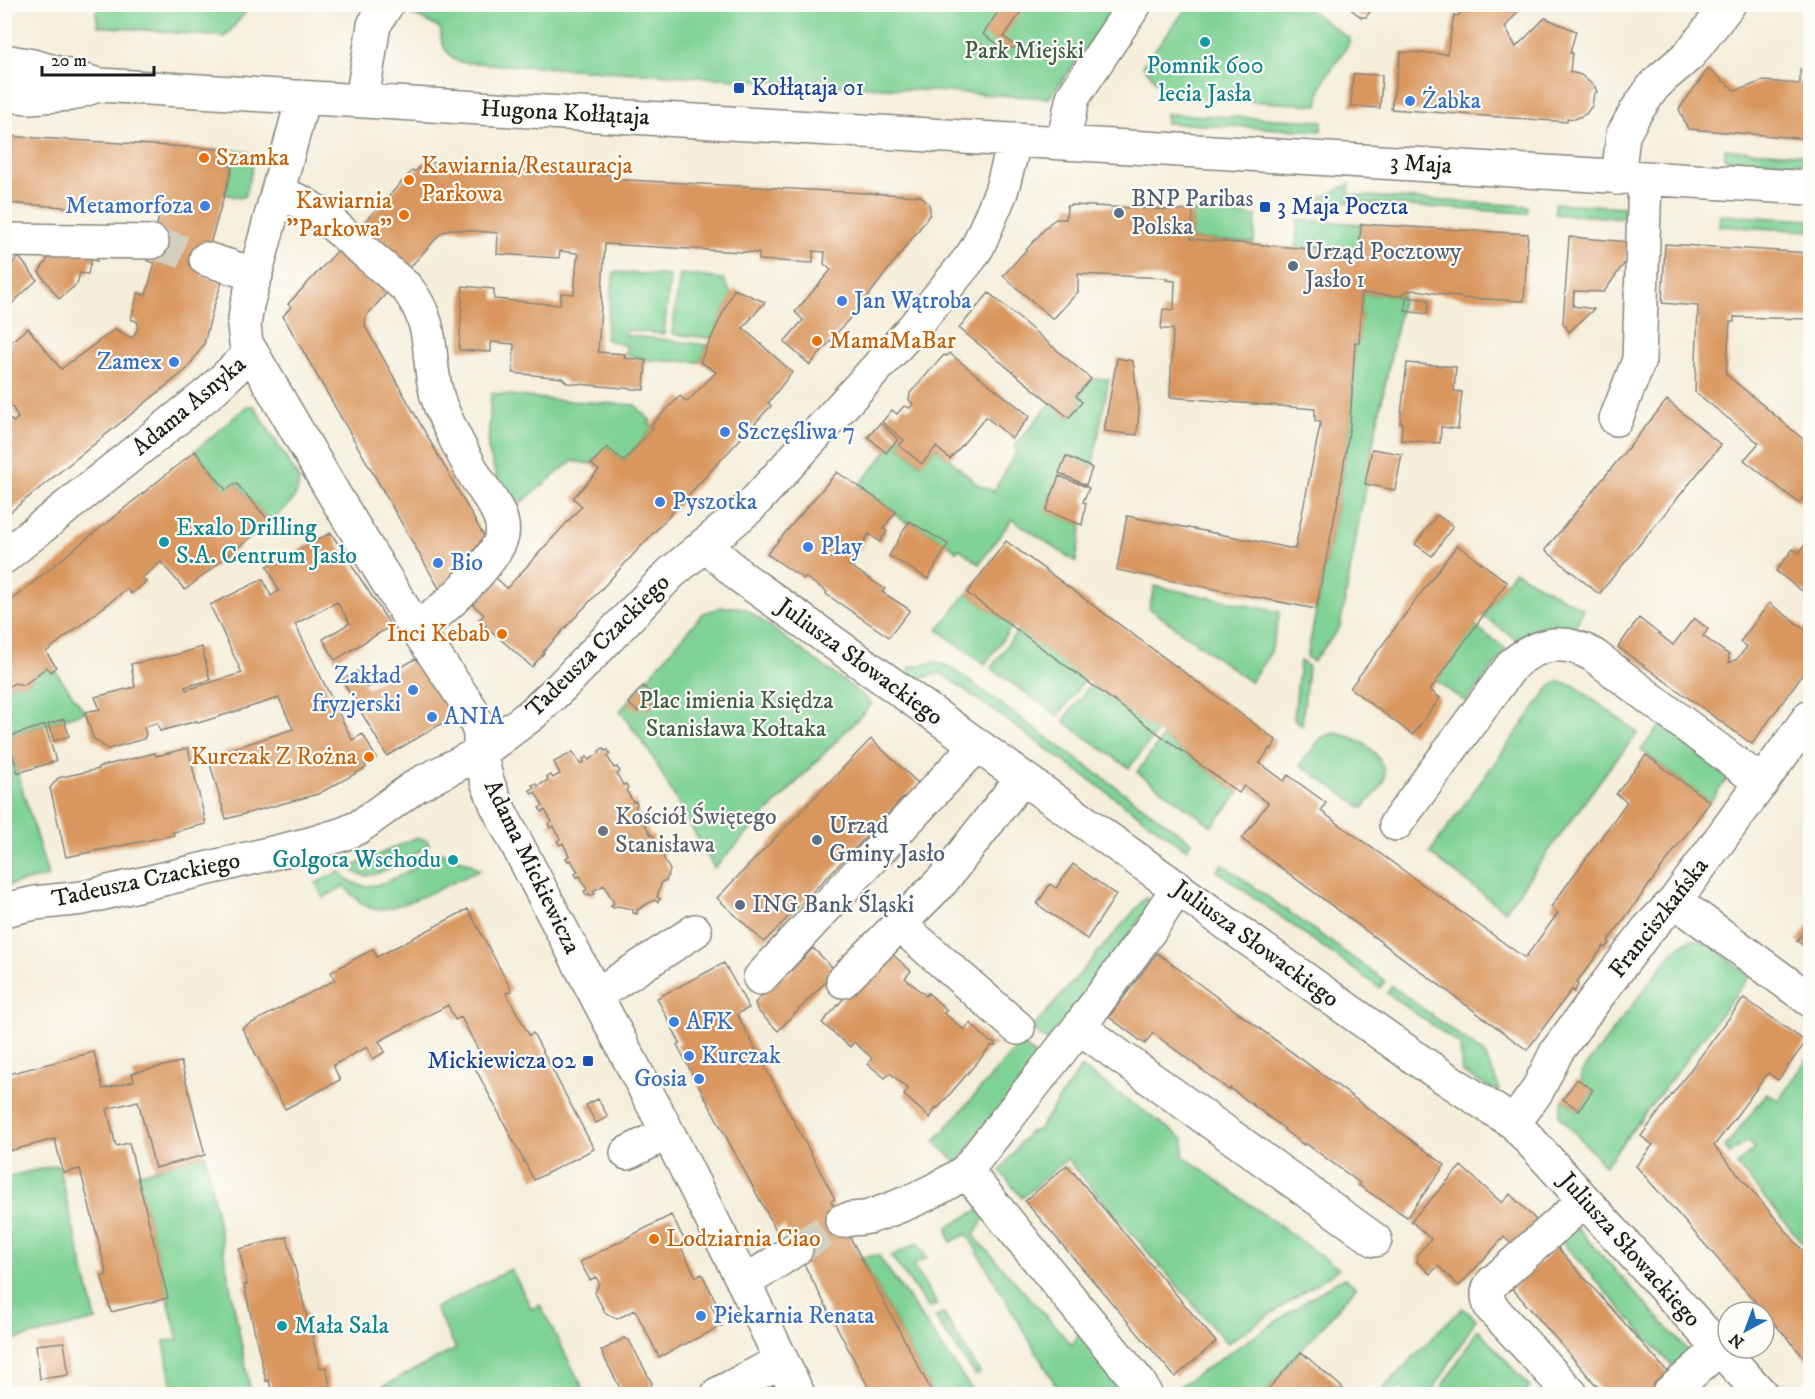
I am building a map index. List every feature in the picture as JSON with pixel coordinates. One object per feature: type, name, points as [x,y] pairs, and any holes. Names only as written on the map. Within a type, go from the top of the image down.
[{"type":"street","points":[[362,100],[375,25],[387,4]]},
{"type":"street","points":[[1064,143],[1073,97],[1135,4]]},
{"type":"street","points":[[1616,419],[1639,360],[1632,178],[1623,135],[1635,113],[1662,78],[1689,55],[1729,4]]},
{"type":"street","name":"Hugona Kołłątaja","points":[[4,61],[33,66],[99,85],[1023,140]]},
{"type":"street","name":"Hugona Kołłątaja","points":[[4,95],[30,97],[71,94],[99,85]]},
{"type":"street","name":"Adama Asnyka","points":[[4,558],[210,392],[251,353],[246,343],[244,326],[255,275],[303,98]]},
{"type":"street","name":"3 Maja","points":[[1023,140],[1810,188]]},
{"type":"street","name":"Tadeusza Czackiego","points":[[4,910],[35,903],[83,898],[310,844],[343,834],[375,816],[417,785],[480,753],[542,706],[671,573],[750,507],[914,327],[978,246],[1023,140]]},
{"type":"street","points":[[278,192],[303,202],[323,216],[407,288],[415,298],[423,312],[430,336],[431,360],[440,405],[474,474],[501,521],[502,536],[491,558],[445,607],[416,628]]},
{"type":"street","points":[[4,240],[152,242]]},
{"type":"street","points":[[206,259],[255,275]]},
{"type":"street","name":"Adama Mickiewicza","points":[[251,353],[416,628],[471,709],[480,733],[480,753],[497,806],[668,1133],[744,1282],[798,1395]]},
{"type":"street","name":"Juliusza Słowackiego","points":[[705,543],[740,576],[976,746],[1178,887],[1421,1062],[1514,1123],[1716,1346]]},
{"type":"street","points":[[1396,824],[1513,664],[1530,651],[1548,646],[1570,646],[1593,655],[1762,783]]},
{"type":"street","name":"Franciszkańska","points":[[1514,1123],[1537,1091],[1557,1052],[1648,929],[1675,901],[1810,716]]},
{"type":"street","points":[[760,978],[976,746]]},
{"type":"street","points":[[843,981],[943,880],[1022,778]]},
{"type":"street","points":[[842,1221],[862,1219],[904,1203],[966,1171],[1079,1027],[1150,930],[1178,887]]},
{"type":"street","points":[[1675,901],[1810,1000]]},
{"type":"street","points":[[899,924],[1018,1028]]},
{"type":"street","points":[[596,995],[695,931]]},
{"type":"street","points":[[1079,1027],[1375,1240]]},
{"type":"street","points":[[627,1154],[668,1133]]},
{"type":"street","points":[[966,1171],[1140,1384],[1145,1395]]},
{"type":"street","points":[[1571,1395],[1491,1307],[1487,1297],[1492,1283],[1584,1202]]},
{"type":"street","points":[[744,1282],[796,1249]]},
{"type":"street","points":[[1668,1395],[1716,1352]]},
{"type":"street","name":"Juliusza Słowackiego","points":[[1729,1360],[1761,1395]]},
{"type":"street","points":[[718,1395],[781,1361]]},
{"type":"green space","points":[[102,4],[249,4],[249,8],[225,37],[98,26],[96,11]]},
{"type":"green space","name":"Park Miejski","points":[[419,4],[1120,5],[1049,98],[458,62],[445,48],[441,39],[441,29],[412,14]]},
{"type":"green space","points":[[1189,5],[1302,5],[1350,39],[1321,87],[1318,105],[1168,97],[1143,65]]},
{"type":"green space","points":[[1166,114],[1322,121],[1321,131],[1166,123]]},
{"type":"green space","points":[[220,149],[248,152],[254,162],[245,196],[239,198],[225,194],[232,168]]},
{"type":"green space","points":[[1725,149],[1810,155],[1810,165],[1725,159]]},
{"type":"green space","points":[[1350,184],[1349,195],[1528,206],[1527,213],[1322,201],[1322,197]]},
{"type":"green space","points":[[1555,203],[1624,207],[1623,218],[1555,214]]},
{"type":"green space","points":[[1193,211],[1256,216],[1254,243],[1191,239]]},
{"type":"green space","points":[[1720,215],[1810,220],[1810,231],[1719,226]]},
{"type":"green space","points":[[1298,220],[1361,224],[1359,253],[1296,248]]},
{"type":"green space","points":[[614,272],[670,276],[664,334],[626,330],[625,335],[708,345],[700,362],[646,360],[625,354],[627,346],[605,339]]},
{"type":"green space","points":[[680,274],[723,279],[732,295],[711,338],[672,334]]},
{"type":"green space","points":[[1362,293],[1403,296],[1372,449],[1340,627],[1313,662],[1307,657],[1339,495],[1350,425],[1355,342],[1359,342]]},
{"type":"green space","points":[[1091,379],[1109,379],[1092,468],[1066,457],[1046,510],[1082,525],[1076,562],[1012,519],[979,564],[960,549],[956,551],[909,521],[907,523],[858,486],[900,436],[904,440],[899,446],[921,464],[936,447],[978,485],[994,491],[1017,451],[1014,446],[1051,403],[1069,418],[1082,402],[1076,396]]},
{"type":"green space","points":[[491,393],[635,405],[651,421],[649,423],[653,428],[624,461],[607,447],[591,464],[572,461],[516,507],[502,495],[488,449]]},
{"type":"green space","points":[[247,406],[254,406],[299,479],[294,498],[270,522],[236,483],[226,490],[195,451]]},
{"type":"green space","points":[[1514,571],[1583,609],[1574,630],[1520,642],[1483,616]]},
{"type":"green space","points":[[1155,586],[1280,612],[1271,652],[1250,682],[1149,608]]},
{"type":"green space","points":[[967,593],[1012,626],[985,664],[938,630]]},
{"type":"green space","name":"Plac imienia Księdza Stanisława Kołtaka","points":[[722,607],[746,609],[872,704],[714,868],[649,751],[620,711],[703,613]]},
{"type":"green space","points":[[1475,626],[1507,650],[1466,702],[1436,681]]},
{"type":"green space","points":[[1018,630],[1085,679],[1058,716],[991,668]]},
{"type":"green space","points":[[1300,661],[1308,666],[1302,726],[1294,718]]},
{"type":"green space","points":[[937,662],[951,668],[1192,842],[1186,849],[941,673],[908,681],[910,667]]},
{"type":"green space","points":[[47,667],[51,671],[54,669],[85,712],[7,737],[48,876],[5,886],[5,690],[14,683],[25,684]]},
{"type":"green space","points":[[1557,681],[1573,685],[1638,733],[1610,767],[1505,911],[1429,853],[1551,685]]},
{"type":"green space","points":[[1091,684],[1157,732],[1129,768],[1063,721]]},
{"type":"green space","points":[[1660,725],[1729,777],[1710,802],[1641,750]]},
{"type":"green space","points":[[1334,733],[1363,743],[1375,753],[1383,767],[1385,778],[1382,785],[1363,808],[1300,765],[1321,738]]},
{"type":"green space","points":[[1163,737],[1239,793],[1212,826],[1137,772]]},
{"type":"green space","points":[[415,838],[427,840],[429,845],[384,871],[365,876],[357,873],[351,867]]},
{"type":"green space","points":[[438,851],[480,870],[410,901],[383,909],[374,909],[365,905],[344,886],[323,898],[316,883],[340,871],[349,880],[361,885],[384,883],[408,871]]},
{"type":"green space","points":[[1222,864],[1385,981],[1380,988],[1217,871]]},
{"type":"green space","points":[[1146,897],[1150,905],[1050,1044],[1032,1029]]},
{"type":"green space","points":[[1691,939],[1706,942],[1750,976],[1605,1166],[1559,1115],[1563,1099],[1579,1110],[1593,1091],[1582,1083],[1581,1073],[1674,950]]},
{"type":"green space","points":[[1392,986],[1482,1052],[1500,1090],[1491,1089],[1462,1072],[1460,1045],[1387,993]]},
{"type":"green space","points":[[1021,1042],[1039,1060],[957,1162],[934,1142]]},
{"type":"green space","points":[[1810,1055],[1810,1252],[1737,1165],[1754,1149],[1747,1141],[1729,1154],[1725,1147],[1767,1093],[1779,1100]]},
{"type":"green space","points":[[1081,1067],[1184,1139],[1183,1156],[1339,1269],[1227,1343],[1067,1159],[1022,1198],[1000,1171],[1029,1132],[1038,1130]]},
{"type":"green space","points":[[205,1155],[251,1394],[173,1394],[164,1341],[178,1340],[137,1174]]},
{"type":"green space","points":[[58,1165],[96,1320],[5,1342],[5,1177]]},
{"type":"green space","points":[[980,1209],[986,1215],[974,1236],[1072,1345],[1081,1330],[1132,1394],[1061,1394],[967,1234],[951,1242],[948,1227]]},
{"type":"green space","points":[[1575,1226],[1691,1354],[1678,1373],[1559,1239]]},
{"type":"green space","points":[[917,1243],[927,1258],[913,1265],[937,1304],[929,1308],[891,1256]]},
{"type":"green space","points":[[878,1255],[975,1394],[933,1394],[861,1257]]},
{"type":"green space","points":[[511,1269],[532,1309],[540,1305],[586,1394],[367,1394],[456,1349],[435,1308]]},
{"type":"green space","points":[[1345,1278],[1356,1287],[1264,1394],[1168,1394],[1338,1280]]},
{"type":"green space","points":[[1463,1308],[1476,1319],[1431,1394],[1407,1394],[1401,1387],[1393,1394],[1378,1394],[1446,1323]]},
{"type":"green space","points":[[943,1313],[980,1373],[976,1376],[935,1318]]},
{"type":"green space","points":[[1478,1329],[1530,1388],[1523,1394],[1438,1394]]},
{"type":"building","points":[[1344,4],[1376,4],[1366,17],[1361,17]]},
{"type":"building","points":[[1468,4],[1524,4],[1505,27],[1516,47],[1545,18],[1576,31],[1570,53],[1572,53],[1570,72],[1581,75],[1595,87],[1597,92],[1586,114],[1575,119],[1567,118],[1567,122],[1391,109],[1401,52],[1447,54],[1454,15],[1458,16]]},
{"type":"building","points":[[1008,5],[1023,9],[1004,37],[1017,47],[1009,49],[983,34],[999,10]]},
{"type":"building","points":[[1708,69],[1736,91],[1763,81],[1800,84],[1800,69],[1810,70],[1810,139],[1688,129],[1679,109]]},
{"type":"building","points":[[1353,74],[1382,75],[1380,108],[1351,106]]},
{"type":"building","points":[[4,136],[220,149],[232,168],[201,275],[222,282],[204,344],[187,369],[4,517],[4,421],[9,418],[13,422],[18,418],[4,398],[4,347],[28,328],[61,369],[115,329],[132,338],[137,330],[138,322],[131,319],[138,293],[146,295],[155,263],[147,261],[162,206],[95,202],[95,209],[4,203]]},
{"type":"building","points":[[424,162],[531,172],[610,175],[610,179],[921,196],[929,204],[930,214],[923,224],[866,299],[810,365],[784,342],[803,320],[795,312],[831,270],[824,264],[825,252],[813,251],[813,263],[759,260],[759,253],[605,244],[598,352],[625,354],[624,358],[646,360],[644,390],[567,383],[562,378],[513,373],[514,344],[491,342],[491,352],[459,350],[463,286],[494,289],[494,299],[560,305],[561,293],[574,294],[579,256],[577,253],[560,251],[559,258],[497,254],[498,233],[450,229],[441,233],[366,316],[365,326],[486,540],[473,557],[507,588],[582,506],[573,498],[599,470],[591,464],[607,447],[624,461],[653,428],[651,425],[680,396],[687,402],[716,372],[700,362],[734,289],[765,302],[743,328],[792,372],[768,403],[771,406],[543,652],[532,667],[479,620],[484,615],[451,584],[440,590],[283,316],[291,307],[288,304],[412,171],[416,171]]},
{"type":"building","points":[[1067,206],[1193,211],[1191,239],[1359,253],[1361,224],[1528,234],[1524,301],[1464,298],[1417,290],[1405,291],[1403,296],[1362,293],[1359,343],[1355,342],[1350,425],[1339,495],[1316,609],[1117,570],[1127,516],[1295,549],[1321,421],[1315,421],[1315,409],[1170,397],[1173,329],[1161,329],[1163,309],[1174,310],[1175,281],[1166,280],[1167,278],[1078,274],[1078,292],[1053,319],[1003,276],[1050,223],[1056,219],[1066,219]]},
{"type":"building","points":[[1569,237],[1629,242],[1626,261],[1604,292],[1574,291],[1573,306],[1594,309],[1569,332],[1563,323]]},
{"type":"building","points":[[1665,244],[1810,253],[1810,319],[1734,317],[1734,322],[1730,322],[1726,374],[1810,445],[1810,488],[1799,503],[1744,460],[1759,443],[1695,392],[1698,306],[1662,303]]},
{"type":"building","points":[[91,249],[97,261],[91,260],[88,274],[80,273],[77,284],[59,299],[39,272],[52,252]]},
{"type":"building","points":[[19,257],[37,280],[4,311],[4,270]]},
{"type":"building","points":[[989,293],[1091,379],[1076,396],[1082,402],[1069,418],[959,328]]},
{"type":"building","points":[[1406,297],[1429,300],[1427,314],[1405,311]]},
{"type":"building","points":[[949,353],[1030,416],[1012,438],[986,417],[950,459],[936,447],[922,464],[899,445],[904,440],[882,422],[892,410],[897,414],[904,406],[910,408],[913,404],[909,400],[910,393],[944,355],[947,356]]},
{"type":"building","points":[[1117,358],[1133,361],[1139,409],[1137,435],[1104,431]]},
{"type":"building","points":[[1407,363],[1456,367],[1454,391],[1462,392],[1458,429],[1441,427],[1440,443],[1401,440],[1402,423],[1400,423]]},
{"type":"building","points":[[1667,400],[1721,445],[1599,594],[1545,550]]},
{"type":"building","points":[[880,423],[898,439],[886,453],[868,437]]},
{"type":"building","points":[[1372,449],[1402,454],[1395,490],[1365,484]]},
{"type":"building","name":"Exalo Drilling S.A. Centrum Jasło","points":[[195,451],[226,490],[236,483],[270,522],[185,590],[161,562],[142,578],[146,582],[131,594],[127,589],[46,652],[56,667],[51,672],[47,667],[24,685],[14,683],[4,690],[4,606]]},
{"type":"building","points":[[1066,456],[1092,468],[1086,485],[1059,473]]},
{"type":"building","points":[[837,472],[896,512],[883,529],[887,531],[880,542],[869,534],[849,565],[885,589],[882,592],[910,610],[889,637],[805,577],[804,579],[767,554]]},
{"type":"building","points":[[1059,476],[1089,488],[1083,502],[1086,503],[1082,525],[1046,511]]},
{"type":"building","points":[[1437,515],[1453,526],[1432,556],[1415,544]]},
{"type":"building","points":[[909,521],[948,544],[928,579],[889,556]]},
{"type":"building","points":[[331,533],[391,626],[335,660],[323,639],[350,623],[337,602],[295,624],[352,740],[363,734],[376,758],[365,765],[366,768],[318,794],[226,819],[208,757],[293,729],[279,698],[198,723],[197,721],[160,731],[157,723],[144,727],[146,734],[144,739],[108,749],[93,738],[85,712],[100,709],[95,697],[135,687],[131,664],[202,647],[210,680],[185,687],[186,690],[242,673],[210,605],[263,579],[271,596],[279,591],[267,566]]},
{"type":"building","points":[[1810,538],[1810,597],[1776,571],[1793,549],[1799,553]]},
{"type":"building","points":[[1006,541],[1276,740],[1272,749],[1270,748],[1260,763],[1284,781],[1288,775],[1326,803],[1321,811],[1525,958],[1558,913],[1551,907],[1627,802],[1616,794],[1646,755],[1710,802],[1608,941],[1610,943],[1605,948],[1604,946],[1577,982],[1578,985],[1574,992],[1572,989],[1527,1050],[1242,839],[1268,803],[1244,786],[1239,793],[967,593]]},
{"type":"building","points":[[1457,545],[1507,582],[1430,690],[1440,698],[1413,735],[1350,688]]},
{"type":"building","points":[[1769,603],[1810,633],[1810,664],[1752,744],[1618,647],[1639,618],[1673,645],[1694,618],[1708,629],[1703,636],[1729,655],[1729,663],[1737,659],[1747,647],[1740,642]]},
{"type":"building","points":[[420,656],[456,715],[387,756],[342,680],[357,671],[367,688]]},
{"type":"building","points":[[643,686],[658,700],[648,711],[643,705],[638,712],[628,703]]},
{"type":"building","points":[[64,719],[69,736],[54,741],[48,724]]},
{"type":"building","points":[[45,725],[56,761],[18,773],[7,737]]},
{"type":"building","name":"Urząd Gminy Jasło","points":[[871,739],[918,783],[764,942],[717,898]]},
{"type":"building","points":[[188,748],[206,824],[173,832],[174,835],[66,857],[50,788],[58,778],[155,753],[156,756]]},
{"type":"building","name":"Kościół Świętego Stanisława","points":[[603,748],[605,751],[608,750],[610,754],[607,756],[614,768],[617,767],[620,772],[617,774],[623,785],[626,784],[628,788],[626,790],[633,802],[636,801],[635,806],[641,818],[644,818],[646,822],[644,823],[651,835],[655,838],[653,840],[660,852],[662,851],[665,855],[663,857],[670,870],[666,881],[662,881],[657,897],[660,899],[658,902],[654,900],[637,910],[637,914],[633,913],[633,909],[611,906],[614,903],[604,885],[593,891],[595,894],[586,895],[584,891],[587,890],[580,876],[577,877],[575,874],[578,872],[571,860],[568,861],[566,858],[569,856],[563,843],[560,845],[557,841],[560,839],[554,826],[550,828],[548,824],[552,822],[545,810],[542,812],[539,808],[543,806],[535,792],[532,794],[530,790],[534,788],[532,785],[538,786],[548,780],[547,777],[551,775],[553,778],[560,774],[554,762],[573,752],[580,764],[584,762],[583,759],[587,757],[589,760],[600,753],[599,751]]},
{"type":"building","points":[[1073,864],[1116,895],[1087,939],[1037,904],[1050,884],[1056,888]]},
{"type":"building","points":[[468,909],[512,991],[506,993],[529,1035],[533,1033],[594,1149],[534,1180],[473,1064],[483,1059],[461,1017],[455,1020],[448,1005],[379,1041],[385,1052],[373,1059],[367,1047],[333,1065],[340,1080],[285,1109],[242,1028],[335,980],[331,972],[373,949],[377,957]]},
{"type":"building","points":[[1810,922],[1810,950],[1797,941]]},
{"type":"building","points":[[813,948],[836,971],[778,1031],[758,1011],[755,1003],[784,973],[786,976]]},
{"type":"building","points":[[891,953],[911,971],[905,978],[926,996],[928,993],[947,1010],[944,1013],[964,1030],[970,1023],[996,1046],[991,1046],[938,1108],[936,1107],[930,1118],[904,1095],[908,1089],[890,1073],[885,1078],[868,1064],[872,1058],[854,1042],[850,1047],[822,1023],[878,960]]},
{"type":"building","points":[[1157,953],[1445,1165],[1407,1217],[1358,1185],[1360,1183],[1305,1143],[1304,1145],[1153,1033],[1145,1044],[1109,1017]]},
{"type":"building","points":[[724,963],[749,1008],[737,1014],[835,1199],[831,1201],[933,1394],[872,1394],[784,1226],[776,1230],[677,1045],[680,1043],[657,998]]},
{"type":"building","points":[[1744,998],[1806,1042],[1778,1080],[1768,1073],[1714,1146],[1810,1259],[1810,1364],[1776,1325],[1776,1300],[1754,1300],[1636,1166],[1653,1145],[1641,1136]]},
{"type":"building","points":[[94,1052],[103,1089],[134,1081],[132,1073],[181,1062],[205,1155],[155,1168],[138,1101],[107,1109],[116,1146],[129,1143],[168,1298],[111,1312],[102,1277],[107,1275],[80,1169],[63,1173],[55,1139],[5,1152],[5,1075]]},
{"type":"building","points":[[1577,1079],[1593,1090],[1579,1110],[1563,1099]]},
{"type":"building","points":[[598,1099],[608,1117],[596,1123],[586,1105]]},
{"type":"building","points":[[1067,1165],[1216,1342],[1175,1377],[1025,1201]]},
{"type":"building","points":[[1461,1166],[1502,1203],[1510,1194],[1539,1223],[1515,1247],[1504,1237],[1459,1286],[1438,1266],[1430,1274],[1417,1262],[1417,1255],[1431,1239],[1411,1221]]},
{"type":"building","points":[[671,1215],[685,1241],[679,1244],[696,1277],[702,1274],[716,1302],[711,1305],[722,1326],[659,1357],[635,1310],[617,1319],[606,1314],[595,1293],[599,1283],[596,1277],[590,1280],[580,1262]]},
{"type":"building","name":"Mała Sala","points":[[287,1237],[320,1368],[326,1367],[332,1394],[272,1394],[269,1380],[266,1381],[244,1285],[247,1285],[239,1249]]},
{"type":"building","points":[[1557,1247],[1672,1377],[1652,1394],[1603,1393],[1512,1288]]},
{"type":"building","points":[[624,1338],[629,1340],[652,1383],[650,1388],[637,1394],[623,1394],[601,1351]]},
{"type":"building","points":[[64,1342],[69,1375],[40,1379],[36,1345]]},
{"type":"building","points":[[1301,1352],[1343,1388],[1338,1394],[1264,1394]]},
{"type":"building","points":[[165,1391],[165,1394],[143,1394],[143,1393]]},
{"type":"tunnel","points":[[152,242],[206,259]]},
{"type":"tunnel","points":[[796,1249],[842,1221]]},
{"type":"place","name":"Pomnik 600 lecia Jasła","points":[[1205,42]]},
{"type":"place","name":"Kołłątaja 01","points":[[739,88]]},
{"type":"place","name":"Żabka","points":[[1410,101]]},
{"type":"place","name":"Szamka","points":[[204,158]]},
{"type":"place","name":"Kawiarnia/Restauracja Parkowa","points":[[409,180]]},
{"type":"place","name":"Metamorfoza","points":[[205,206]]},
{"type":"place","name":"3 Maja Poczta","points":[[1265,207]]},
{"type":"place","name":"BNP Paribas Polska","points":[[1119,213]]},
{"type":"place","name":"Kawiarnia \"Parkowa\"","points":[[404,215]]},
{"type":"place","name":"Urząd Pocztowy Jasło 1","points":[[1293,266]]},
{"type":"place","name":"Jan Wątroba","points":[[842,301]]},
{"type":"place","name":"MamaMaBar","points":[[817,341]]},
{"type":"place","name":"Zamex","points":[[174,362]]},
{"type":"place","name":"Szczęśliwa 7","points":[[725,432]]},
{"type":"place","name":"Pyszotka","points":[[660,502]]},
{"type":"place","name":"Exalo Drilling S.A. Centrum Jasło","points":[[164,542]]},
{"type":"place","name":"Play","points":[[808,547]]},
{"type":"place","name":"Bio","points":[[438,563]]},
{"type":"place","name":"Inci Kebab","points":[[502,634]]},
{"type":"place","name":"Zakład fryzjerski","points":[[413,690]]},
{"type":"place","name":"ANIA","points":[[432,717]]},
{"type":"place","name":"Kurczak Z Rożna","points":[[369,757]]},
{"type":"place","name":"Kościół Świętego Stanisława","points":[[603,831]]},
{"type":"place","name":"Urząd Gminy Jasło","points":[[817,840]]},
{"type":"place","name":"Golgota Wschodu","points":[[453,860]]},
{"type":"place","name":"ING Bank Śląski","points":[[740,905]]},
{"type":"place","name":"AFK","points":[[674,1022]]},
{"type":"place","name":"Kurczak","points":[[689,1056]]},
{"type":"place","name":"Mickiewicza 02","points":[[588,1061]]},
{"type":"place","name":"Gosia","points":[[699,1079]]},
{"type":"place","name":"Lodziarnia Ciao","points":[[654,1239]]},
{"type":"place","name":"Piekarnia Renata","points":[[701,1316]]},
{"type":"place","name":"Mała Sala","points":[[282,1326]]}]
